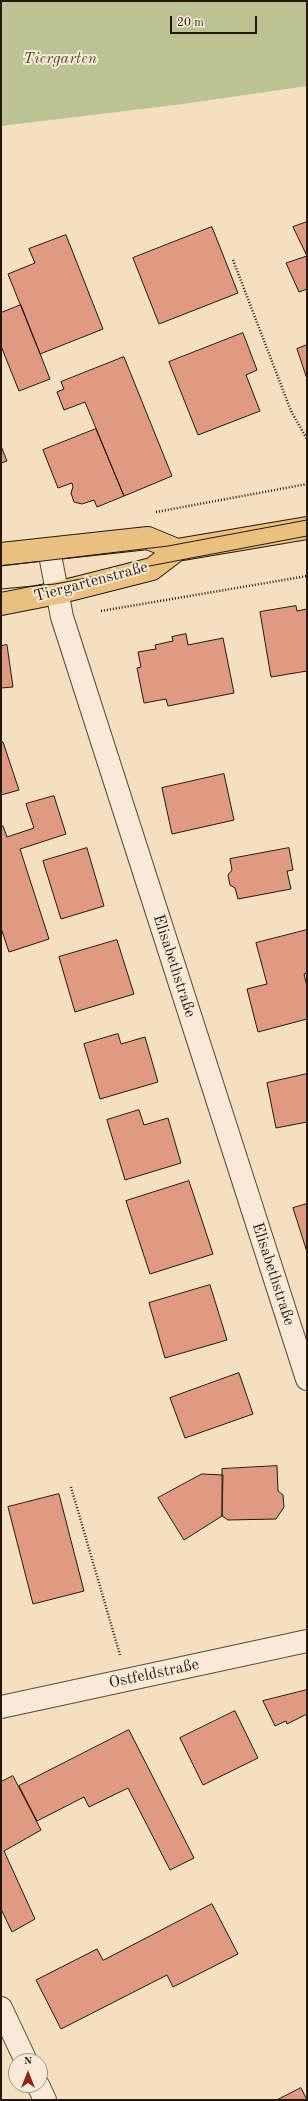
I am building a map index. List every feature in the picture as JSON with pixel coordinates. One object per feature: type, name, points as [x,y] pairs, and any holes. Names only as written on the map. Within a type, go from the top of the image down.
[{"type":"main road","name":"Tiergartenstraße","points":[[1,604],[57,593],[152,569],[177,550],[307,528]]},
{"type":"main road","name":"Tiergartenstraße","points":[[1,554],[49,550],[148,538],[177,550]]},
{"type":"street","name":"Elisabethstraße","points":[[49,550],[62,617],[307,1379]]},
{"type":"street","name":"Ostfeldstraße","points":[[1,1707],[307,1641]]},
{"type":"street","points":[[1,2008],[22,2053]]},
{"type":"path","points":[[233,260],[291,411],[307,439]]},
{"type":"path","points":[[113,609],[307,576]]},
{"type":"path","points":[[71,1487],[127,1680]]},
{"type":"green space","name":"Tiergarten","points":[[1,1],[307,1],[307,86],[183,104],[1,126]]},
{"type":"building","points":[[307,222],[307,256],[293,227]]},
{"type":"building","points":[[212,227],[238,293],[159,324],[133,258]]},
{"type":"building","points":[[66,235],[103,329],[40,354],[8,274],[35,263],[29,249]]},
{"type":"building","points":[[307,256],[307,289],[299,292],[286,263]]},
{"type":"building","points":[[21,305],[50,379],[19,391],[1,346],[1,313]]},
{"type":"building","points":[[243,333],[257,370],[246,375],[260,411],[198,435],[169,362]]},
{"type":"building","points":[[307,345],[307,379],[297,349]]},
{"type":"building","points":[[124,357],[172,476],[124,496],[85,402],[64,410],[57,392],[64,389],[61,382]]},
{"type":"building","points":[[96,429],[124,496],[97,507],[94,500],[82,504],[74,502],[71,493],[73,487],[72,483],[58,488],[43,450]]},
{"type":"building","points":[[1,446],[7,461],[1,463]]},
{"type":"building","points":[[296,606],[297,611],[307,609],[307,671],[271,677],[260,612]]},
{"type":"building","points":[[186,634],[188,645],[223,638],[234,693],[168,706],[166,699],[144,703],[137,668],[141,667],[138,652],[156,649],[155,645],[173,641],[172,637]]},
{"type":"building","points":[[7,645],[13,687],[1,688],[1,646]]},
{"type":"building","points":[[1,742],[3,742],[19,790],[1,795]]},
{"type":"building","points":[[224,774],[234,820],[172,834],[162,788]]},
{"type":"building","points":[[54,796],[66,834],[20,849],[49,939],[9,952],[1,928],[1,826],[3,826],[7,837],[34,828],[26,804]]},
{"type":"building","points":[[87,848],[104,906],[61,919],[43,861]]},
{"type":"building","points":[[289,848],[293,870],[287,871],[291,889],[238,899],[235,888],[230,885],[228,875],[232,870],[230,859]]},
{"type":"building","points":[[307,930],[307,973],[304,974],[307,986],[307,1019],[258,1032],[247,989],[267,984],[256,943]]},
{"type":"building","points":[[117,940],[134,994],[75,1012],[59,957]]},
{"type":"building","points":[[118,1034],[121,1044],[145,1037],[158,1082],[100,1099],[84,1044]]},
{"type":"building","points":[[307,1074],[307,1122],[276,1128],[267,1083]]},
{"type":"building","points":[[139,1110],[144,1125],[168,1118],[181,1163],[125,1180],[107,1120]]},
{"type":"building","points":[[189,1181],[213,1254],[150,1274],[126,1201]]},
{"type":"building","points":[[307,1204],[307,1252],[293,1208]]},
{"type":"building","points":[[210,1285],[227,1340],[165,1358],[149,1303]]},
{"type":"building","points":[[239,1373],[253,1414],[185,1438],[170,1398]]},
{"type":"building","points":[[277,1466],[278,1491],[283,1495],[284,1507],[276,1519],[228,1520],[222,1516],[222,1469]]},
{"type":"building","points":[[202,1474],[223,1475],[222,1516],[184,1540],[158,1498]]},
{"type":"building","points":[[59,1494],[84,1591],[33,1604],[8,1507]]},
{"type":"building","points":[[307,1690],[307,1714],[287,1724],[286,1721],[275,1726],[263,1701]]},
{"type":"building","points":[[235,1711],[258,1758],[203,1785],[180,1738]]},
{"type":"building","points":[[129,1730],[194,1858],[170,1870],[128,1788],[89,1807],[84,1797],[37,1821],[19,1786]]},
{"type":"building","points":[[13,1776],[41,1830],[4,1851],[35,1919],[12,1932],[1,1909],[1,1782]]},
{"type":"building","points":[[212,1904],[238,1954],[173,1987],[167,1975],[61,2029],[36,1980],[97,1949],[103,1960]]},
{"type":"building","points":[[301,2088],[307,2100],[277,2100]]},
{"type":"tram line","points":[[1,566],[168,546],[307,520]]},
{"type":"tram line","points":[[1,589],[55,584],[307,536]]}]
